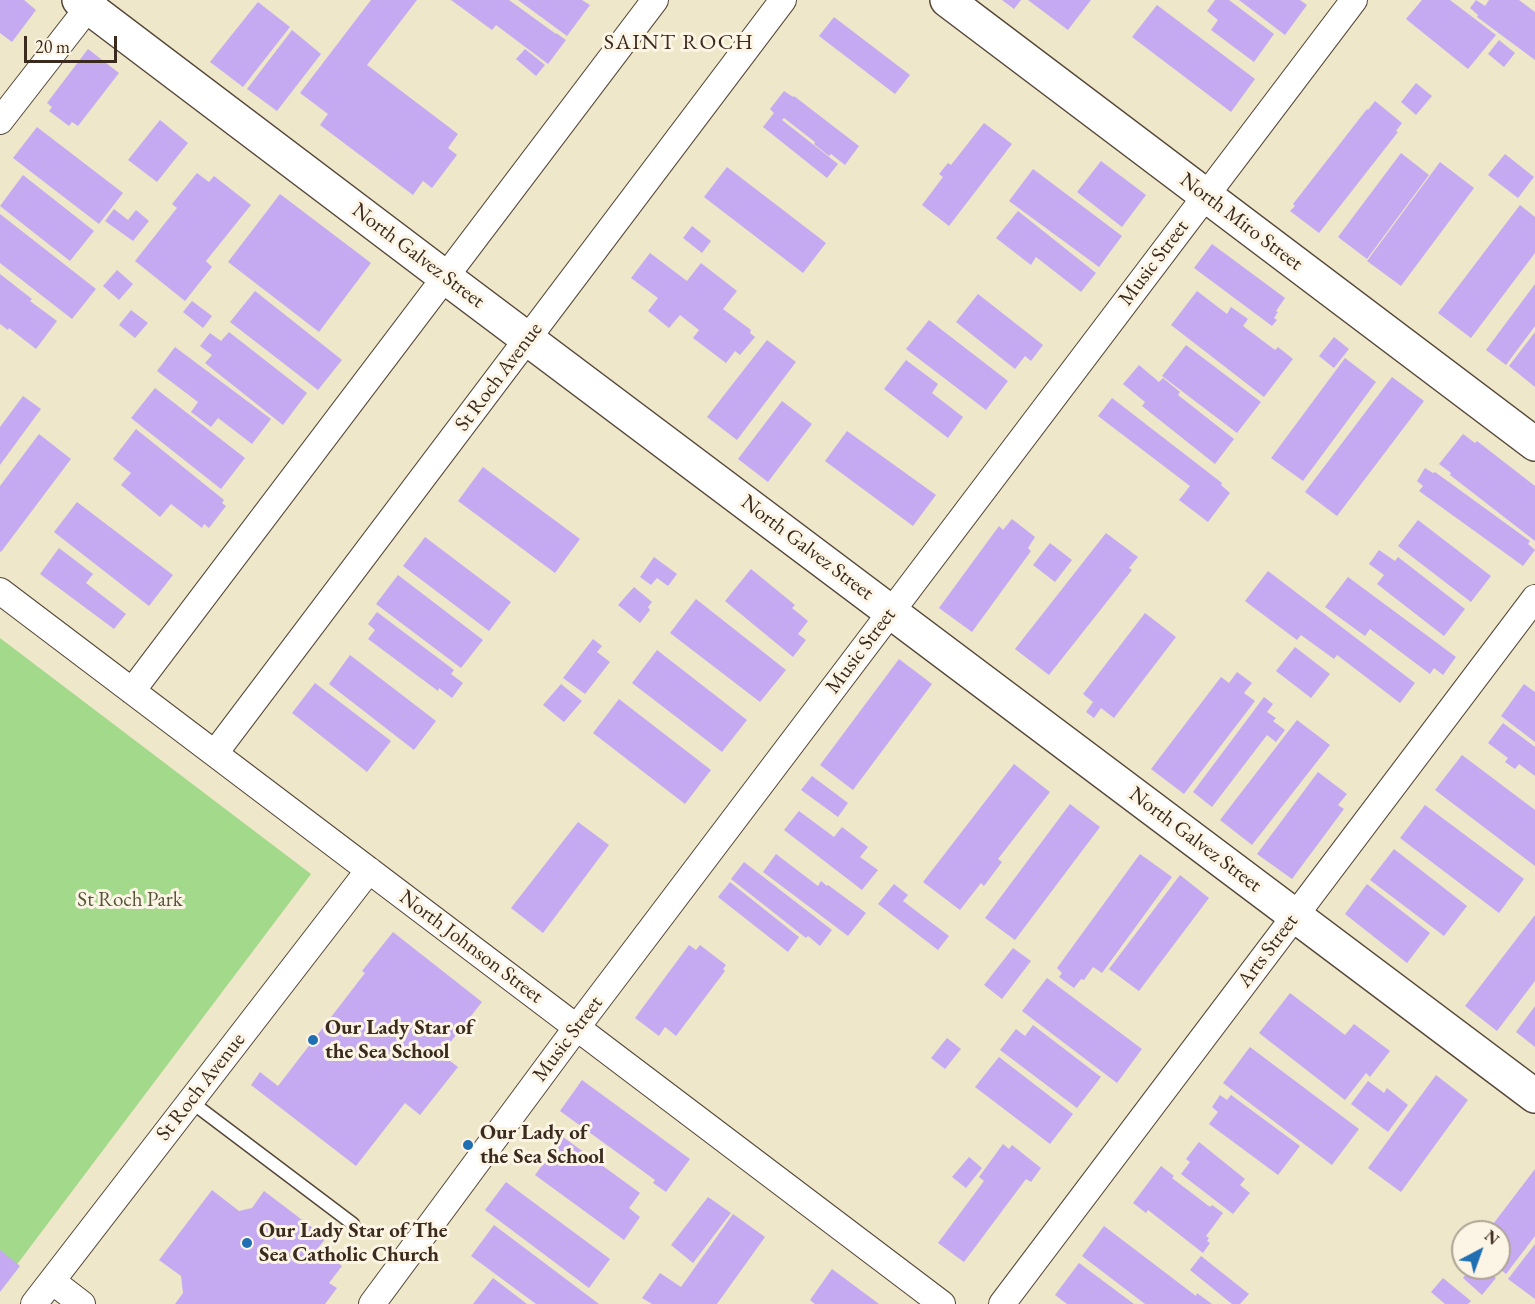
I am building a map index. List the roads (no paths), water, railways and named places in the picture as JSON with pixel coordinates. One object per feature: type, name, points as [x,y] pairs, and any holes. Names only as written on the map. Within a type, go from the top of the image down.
[{"type":"street","points":[[132,691],[655,0]]},
{"type":"street","name":"St Roch Avenue","points":[[214,753],[783,0]]},
{"type":"street","name":"North Miro Street","points":[[946,0],[1535,444]]},
{"type":"street","name":"Music Street","points":[[372,1304],[577,1027],[1354,0]]},
{"type":"street","points":[[0,121],[87,2]]},
{"type":"street","name":"North Galvez Street","points":[[87,2],[445,277],[1535,1096]]},
{"type":"street","name":"North Johnson Street","points":[[0,591],[942,1304]]},
{"type":"street","name":"Arts Street","points":[[1002,1304],[1535,598]]},
{"type":"street","name":"St Roch Avenue","points":[[34,1304],[369,870]]},
{"type":"street","points":[[52,1281],[82,1304]]},
{"type":"lane","points":[[190,1101],[353,1224]]},
{"type":"place","name":"Our Lady Star of the Sea School","points":[[313,1040]]},
{"type":"place","name":"Our Lady of the Sea School","points":[[468,1145]]},
{"type":"place","name":"Our Lady Star of The Sea Catholic Church","points":[[247,1243]]},
{"type":"district","name":"SAINT ROCH","points":[[679,43]]},
{"type":"park label","name":"St Roch Park","points":[[130,900]]}]
